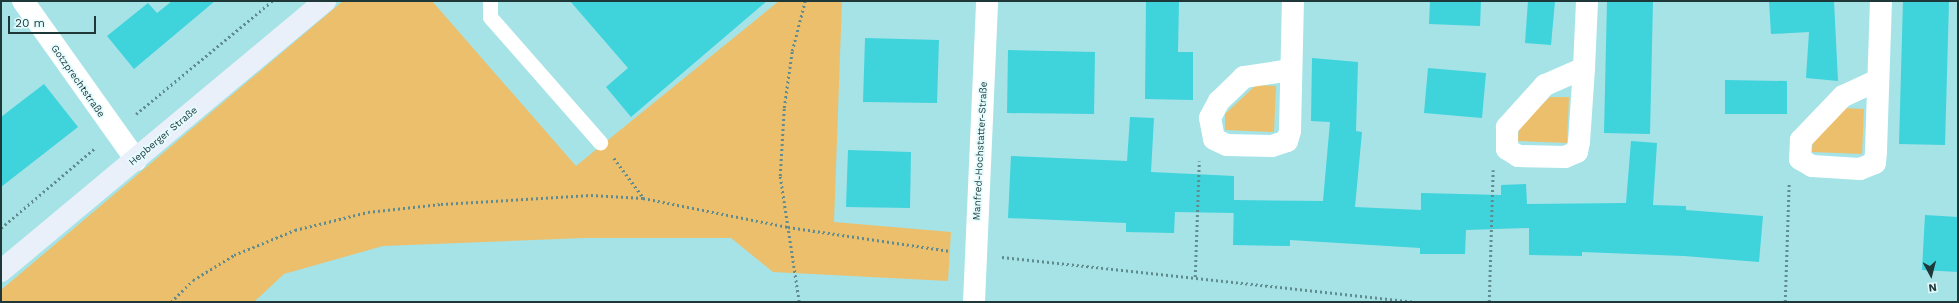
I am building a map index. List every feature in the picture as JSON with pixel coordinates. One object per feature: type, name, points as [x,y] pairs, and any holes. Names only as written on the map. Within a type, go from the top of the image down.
[{"type":"street","name":"Gotzprechtstraße","points":[[23,1],[136,160]]},
{"type":"street","name":"Hepberger Straße","points":[[1,271],[325,1]]},
{"type":"street","name":"Manfred-Hochstatter-Straße","points":[[974,302],[988,1]]},
{"type":"street","points":[[1291,70],[1244,77],[1219,101],[1210,118],[1214,139],[1227,145],[1272,146],[1287,141],[1290,131],[1293,1]]},
{"type":"street","points":[[1584,68],[1546,85],[1507,127],[1507,149],[1518,156],[1565,157],[1577,152],[1580,142],[1584,68],[1587,1]]},
{"type":"street","points":[[1878,80],[1843,96],[1800,140],[1800,159],[1812,166],[1860,168],[1875,163],[1881,1]]},
{"type":"lane","points":[[490,1],[490,17],[600,142]]},
{"type":"path","points":[[799,302],[780,176],[784,108],[792,51],[805,1]]},
{"type":"path","points":[[1195,277],[1199,154],[1214,139]]},
{"type":"path","points":[[600,142],[643,198]]},
{"type":"path","points":[[1489,302],[1493,165],[1507,149]]},
{"type":"path","points":[[1785,302],[1789,177],[1800,159]]},
{"type":"path","points":[[171,302],[193,280],[234,255],[295,230],[368,212],[440,204],[591,195],[643,198],[788,227],[976,254],[1416,302]]},
{"type":"shaded area","points":[[343,1],[432,1],[576,166],[779,1],[842,1],[834,222],[951,232],[948,281],[773,272],[731,238],[584,238],[383,246],[284,274],[254,302],[1,302],[1,290]]},
{"type":"shaded area","points":[[1256,85],[1276,86],[1274,132],[1225,130],[1225,114]]},
{"type":"shaded area","points":[[1550,97],[1569,97],[1567,143],[1518,141],[1519,126]]},
{"type":"shaded area","points":[[1844,108],[1864,109],[1862,154],[1812,152],[1813,137]]},
{"type":"building","points":[[172,1],[215,1],[134,69],[107,36],[148,3],[157,13]]},
{"type":"building","points":[[570,1],[767,1],[631,117],[606,87],[628,68]]},
{"type":"building","points":[[1146,1],[1179,1],[1178,52],[1193,52],[1193,100],[1145,99]]},
{"type":"building","points":[[1430,1],[1481,1],[1480,26],[1429,24]]},
{"type":"building","points":[[1528,1],[1555,1],[1551,45],[1525,43]]},
{"type":"building","points":[[1607,1],[1653,1],[1650,134],[1604,133]]},
{"type":"building","points":[[1769,1],[1834,1],[1838,81],[1806,78],[1809,32],[1771,34]]},
{"type":"building","points":[[1903,1],[1949,1],[1945,145],[1899,144]]},
{"type":"building","points":[[865,38],[939,40],[937,103],[863,102]]},
{"type":"building","points":[[1008,50],[1095,52],[1094,114],[1007,113]]},
{"type":"building","points":[[1312,58],[1358,62],[1356,131],[1362,132],[1355,207],[1421,210],[1421,193],[1501,195],[1501,185],[1526,184],[1527,204],[1626,203],[1631,141],[1657,143],[1653,205],[1686,206],[1686,210],[1763,216],[1759,262],[1684,256],[1582,252],[1582,256],[1529,255],[1529,228],[1466,230],[1465,254],[1420,254],[1420,248],[1290,240],[1290,246],[1233,245],[1234,200],[1323,201],[1330,122],[1311,121]]},
{"type":"building","points":[[1428,68],[1486,73],[1482,118],[1424,113]]},
{"type":"building","points":[[1725,80],[1787,81],[1787,114],[1725,114]]},
{"type":"building","points":[[44,84],[78,127],[1,187],[1,117]]},
{"type":"building","points":[[1130,117],[1154,118],[1151,172],[1234,176],[1234,213],[1175,212],[1174,233],[1126,232],[1126,223],[1008,218],[1011,156],[1127,161]]},
{"type":"building","points":[[848,150],[911,152],[910,208],[846,207]]},
{"type":"building","points":[[1925,215],[1958,217],[1958,272],[1922,270]]}]
